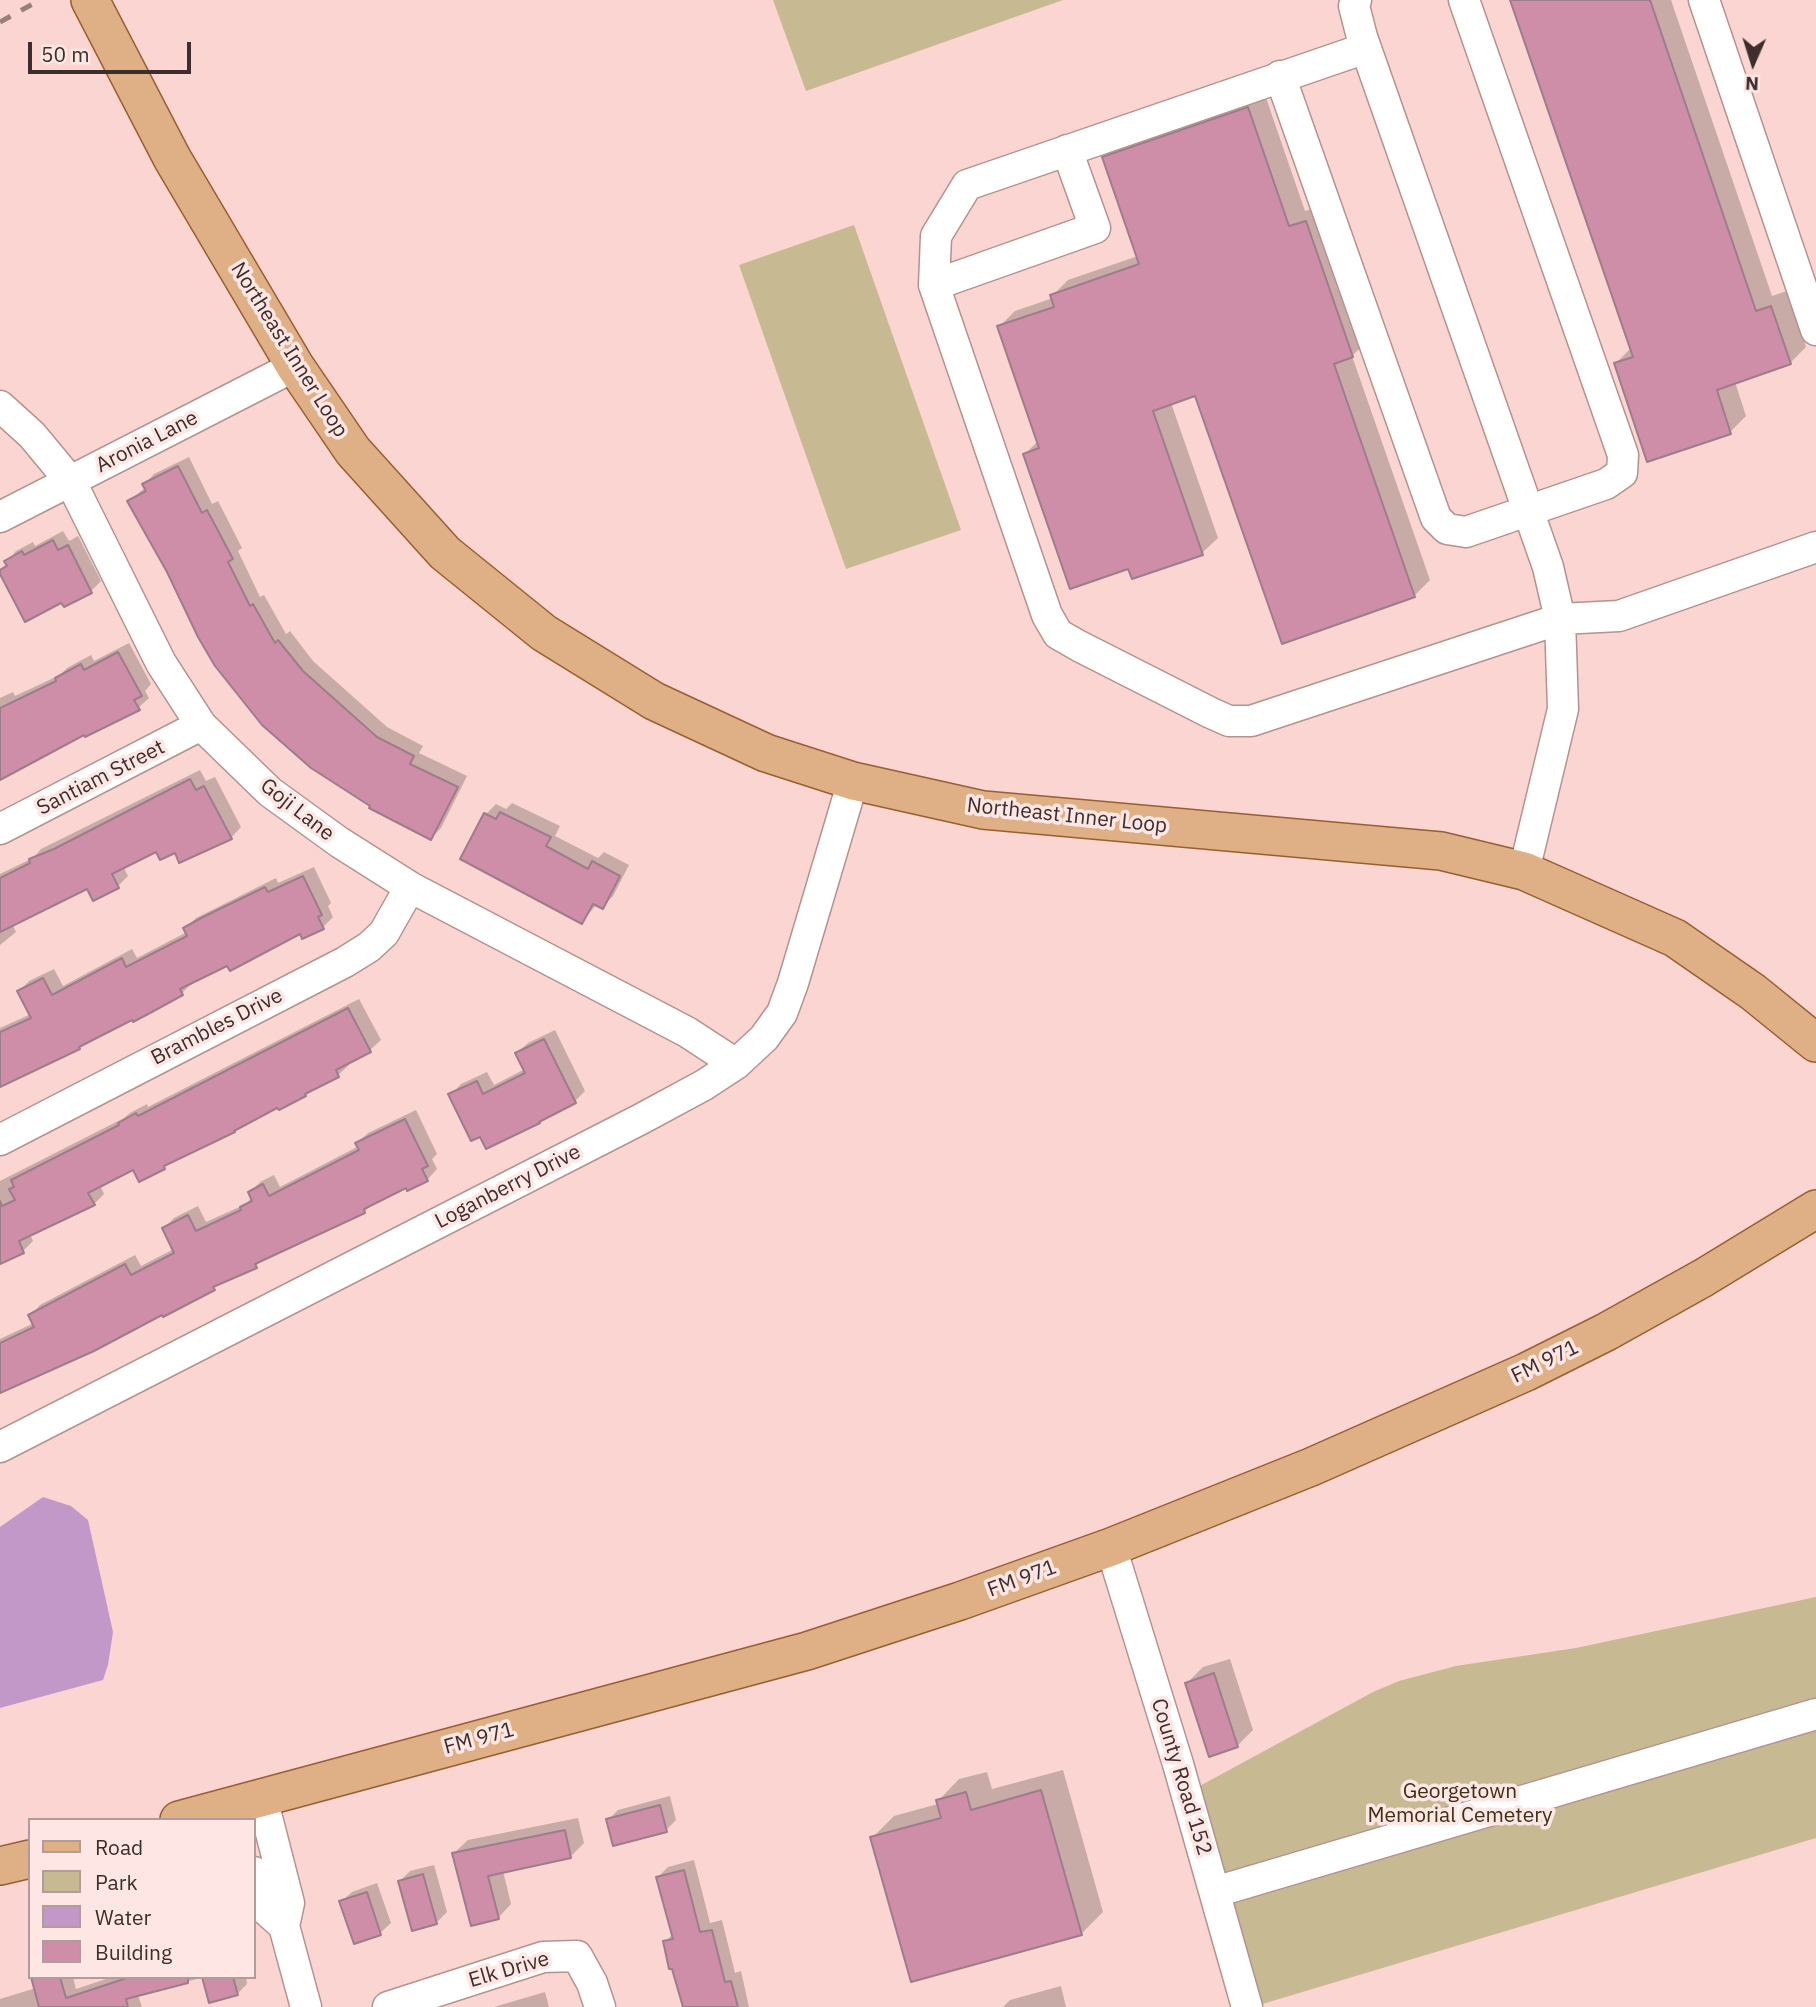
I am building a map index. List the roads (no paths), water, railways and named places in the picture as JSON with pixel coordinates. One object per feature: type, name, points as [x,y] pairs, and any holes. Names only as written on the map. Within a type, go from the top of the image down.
[{"type":"main road","name":"Northeast Inner Loop","points":[[90,0],[172,158],[295,366],[353,451],[445,553],[544,633],[654,701],[766,753],[853,781],[983,810],[1441,851],[1524,871],[1675,938],[1753,992],[1816,1043]]},
{"type":"main road","name":"FM 971","points":[[189,1818],[244,1808],[807,1651],[960,1601],[1111,1547],[1311,1466],[1526,1371],[1606,1332],[1691,1285],[1816,1209]]},
{"type":"main road","points":[[0,1867],[28,1860]]},
{"type":"street","points":[[1356,0],[1354,6],[1366,48],[1548,567],[1560,620],[1563,709],[1524,871]]},
{"type":"street","points":[[1280,76],[1436,518],[1447,529],[1466,532],[1606,484],[1622,473],[1623,455],[1464,0]]},
{"type":"street","points":[[1704,0],[1816,330]]},
{"type":"street","points":[[1366,48],[967,185],[936,236],[934,285],[1047,615],[1058,634],[1229,721],[1251,722],[1560,620],[1619,616],[1816,547]]},
{"type":"street","points":[[934,285],[1095,228],[1067,150]]},
{"type":"street","name":"Aronia Lane","points":[[0,517],[295,366]]},
{"type":"street","name":"Goji Lane","points":[[0,406],[32,435],[71,482],[161,663],[201,725],[270,792],[339,842],[410,887],[687,1032],[736,1064]]},
{"type":"street","name":"Santiam Street","points":[[0,829],[201,725]]},
{"type":"street","name":"Loganberry Drive","points":[[0,1447],[641,1119],[704,1085],[736,1064],[764,1038],[782,1013],[853,781]]},
{"type":"street","name":"Brambles Drive","points":[[0,1140],[369,947],[384,933],[410,887]]},
{"type":"street","name":"County Road 152","points":[[1111,1547],[1247,2007]]},
{"type":"street","points":[[1215,1892],[1816,1714]]},
{"type":"street","points":[[256,1833],[289,1903],[285,1926],[306,2007]]},
{"type":"street","points":[[256,1879],[265,1909],[285,1926]]},
{"type":"street","name":"Elk Drive","points":[[388,2007],[543,1957],[577,1956],[592,1983],[600,2007]]},
{"type":"water","points":[[43,1497],[71,1506],[88,1520],[113,1632],[108,1665],[103,1680],[0,1708],[0,1527]]},
{"type":"railway","points":[[0,22],[40,0]]},
{"type":"park label","name":"Georgetown Memorial Cemetery","points":[[1460,1804]]}]
